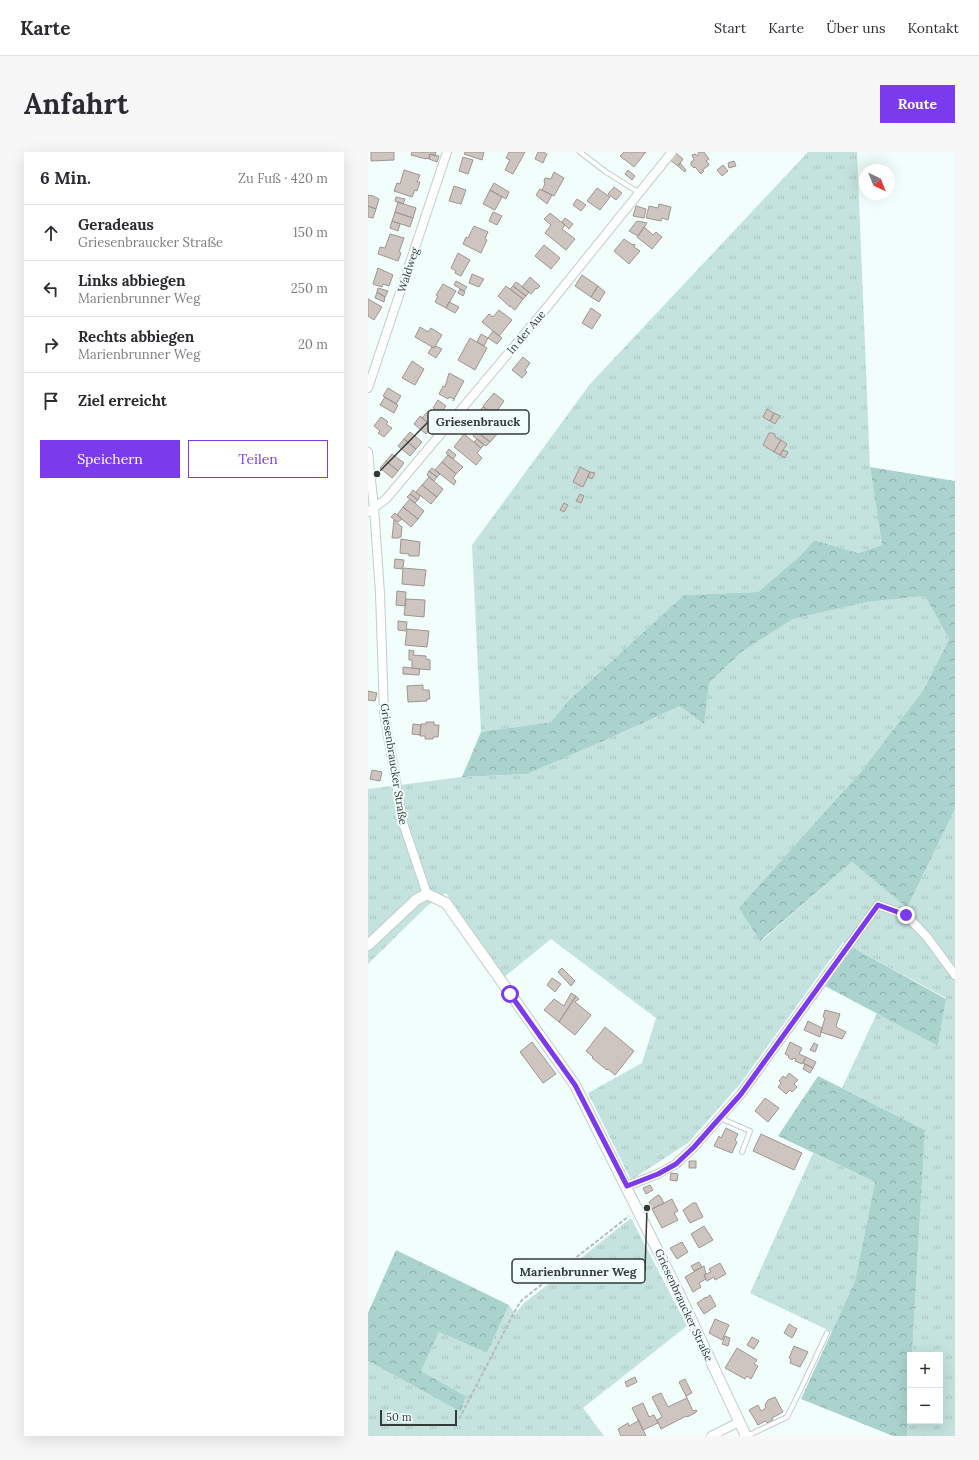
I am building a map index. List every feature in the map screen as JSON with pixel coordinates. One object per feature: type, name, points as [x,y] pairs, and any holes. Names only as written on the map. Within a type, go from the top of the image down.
[{"type":"street","name":"Waldweg","points":[[368,388],[447,152]]},
{"type":"street","name":"In der Aue","points":[[371,510],[386,499],[548,306],[638,192],[672,152]]},
{"type":"street","name":"Griesenbraucker Straße","points":[[368,452],[371,510],[380,593],[384,712],[403,823],[427,894],[446,903],[575,1085],[627,1186],[746,1436]]},
{"type":"street","points":[[368,945],[416,900],[427,894]]},
{"type":"street","points":[[627,1186],[658,1174],[676,1164],[694,1147],[720,1118],[745,1088],[878,905],[906,915],[927,937],[955,975]]},
{"type":"street","points":[[711,1436],[739,1422]]},
{"type":"lane","points":[[580,152],[606,172],[638,192]]},
{"type":"lane","points":[[720,1118],[750,1131],[742,1152]]},
{"type":"lane","points":[[746,1436],[786,1417],[827,1333]]},
{"type":"path","points":[[459,1419],[522,1300],[638,1209]]},
{"type":"green space","points":[[808,152],[857,152],[870,467],[882,545],[858,553],[814,540],[800,556],[758,592],[684,595],[568,701],[551,722],[481,732],[472,545],[590,384]]},
{"type":"green space","points":[[870,467],[955,481],[955,809],[907,908],[852,862],[760,941],[739,908],[860,773],[924,689],[949,639],[925,596],[867,602],[793,619],[743,651],[709,683],[704,724],[680,706],[527,774],[462,777],[481,732],[551,722],[568,701],[684,595],[758,592],[800,556],[814,540],[858,553],[882,545]]},
{"type":"green space","points":[[925,596],[949,639],[924,689],[860,773],[761,941],[852,862],[907,908],[955,809],[955,1436],[907,1436],[908,1424],[943,1424],[943,1352],[912,1352],[925,1130],[842,1088],[877,1013],[938,1046],[946,998],[843,942],[740,1084],[688,1143],[631,1180],[588,1093],[642,1063],[656,1018],[551,939],[503,978],[446,893],[426,907],[368,964],[368,789],[462,777],[527,774],[680,706],[709,683],[743,651],[793,619],[867,602]]},
{"type":"green space","points":[[852,947],[946,999],[938,1046],[825,986]]},
{"type":"green space","points":[[818,1076],[925,1130],[912,1352],[907,1352],[907,1436],[893,1436],[801,1399],[855,1281],[875,1182],[778,1136]]},
{"type":"green space","points":[[813,1153],[875,1182],[855,1281],[832,1332],[750,1293]]},
{"type":"green space","points":[[631,1218],[687,1326],[583,1408],[604,1436],[368,1436],[368,1361],[461,1412],[466,1396],[421,1371],[439,1332],[487,1353],[509,1305],[515,1314],[523,1304]]},
{"type":"green space","points":[[396,1250],[509,1305],[487,1353],[439,1332],[421,1371],[466,1396],[461,1412],[368,1361],[368,1313]]},
{"type":"building","points":[[371,152],[394,152],[394,160],[371,161]]},
{"type":"building","points":[[412,152],[436,152],[435,156],[430,154],[429,159],[426,159],[411,155]]},
{"type":"building","points":[[465,152],[484,152],[482,160],[464,154]]},
{"type":"building","points":[[509,152],[525,152],[513,174],[505,170],[510,160],[506,158]]},
{"type":"building","points":[[538,152],[547,154],[543,163],[535,159]]},
{"type":"building","points":[[624,152],[646,152],[634,167],[620,156]]},
{"type":"building","points":[[699,152],[704,152],[709,159],[706,161],[709,164],[708,166],[702,170],[704,171],[701,174],[691,165],[691,162],[694,160],[692,155],[695,154],[697,156]]},
{"type":"building","points":[[676,153],[683,159],[678,166],[670,160]]},
{"type":"building","points":[[430,154],[439,156],[437,162],[429,159]]},
{"type":"building","points":[[463,157],[473,160],[468,174],[459,171]]},
{"type":"building","points":[[734,161],[736,166],[729,168],[728,163]]},
{"type":"building","points":[[680,163],[686,170],[685,172],[678,166]]},
{"type":"building","points":[[723,165],[728,171],[722,176],[717,170]]},
{"type":"building","points":[[404,170],[420,175],[417,182],[420,182],[417,191],[415,190],[412,197],[394,191],[397,183],[400,184]]},
{"type":"building","points":[[628,170],[635,176],[632,180],[625,174]]},
{"type":"building","points":[[554,172],[564,178],[554,196],[542,190],[545,184],[545,178],[551,179]]},
{"type":"building","points":[[494,183],[509,192],[506,199],[490,190]]},
{"type":"building","points":[[454,186],[466,190],[461,204],[449,201]]},
{"type":"building","points":[[614,187],[622,193],[616,200],[608,194]]},
{"type":"building","points":[[597,188],[610,197],[600,210],[587,201]]},
{"type":"building","points":[[540,189],[552,195],[547,204],[536,195]]},
{"type":"building","points":[[490,190],[502,197],[495,210],[483,204]]},
{"type":"building","points":[[368,195],[379,199],[376,209],[368,206]]},
{"type":"building","points":[[396,197],[405,199],[403,204],[395,201]]},
{"type":"building","points":[[577,199],[586,205],[581,211],[573,205]]},
{"type":"building","points":[[398,202],[416,208],[413,218],[395,212]]},
{"type":"building","points":[[659,204],[671,207],[668,220],[662,218],[661,221],[646,218],[649,206],[658,208]]},
{"type":"building","points":[[368,206],[376,209],[373,218],[368,217]]},
{"type":"building","points":[[636,206],[646,209],[644,218],[633,216]]},
{"type":"building","points":[[395,212],[413,218],[410,227],[392,221]]},
{"type":"building","points":[[493,212],[502,216],[497,225],[489,221]]},
{"type":"building","points":[[550,213],[565,225],[562,229],[575,239],[566,250],[545,233],[551,225],[544,219]]},
{"type":"building","points":[[565,218],[573,224],[569,229],[562,222]]},
{"type":"building","points":[[392,221],[400,224],[398,231],[390,228]]},
{"type":"building","points":[[637,221],[647,223],[638,236],[629,231]]},
{"type":"building","points":[[474,226],[488,232],[485,239],[487,240],[481,253],[463,244]]},
{"type":"building","points":[[644,227],[653,235],[656,232],[662,237],[652,249],[637,237]]},
{"type":"building","points":[[390,234],[404,238],[399,252],[401,253],[398,261],[378,254],[380,247],[385,248]]},
{"type":"building","points":[[624,239],[633,245],[634,244],[634,247],[640,251],[629,264],[614,251]]},
{"type":"building","points":[[544,245],[560,258],[551,269],[535,256]]},
{"type":"building","points":[[458,253],[470,260],[461,276],[455,273],[456,271],[451,268]]},
{"type":"building","points":[[378,268],[393,275],[389,286],[383,284],[382,287],[373,284]]},
{"type":"building","points":[[472,274],[484,279],[479,287],[469,283]]},
{"type":"building","points":[[582,275],[598,286],[591,297],[575,286]]},
{"type":"building","points":[[530,277],[540,286],[531,294],[522,287]]},
{"type":"building","points":[[456,281],[467,287],[464,291],[454,285]]},
{"type":"building","points":[[516,282],[529,292],[526,296],[513,286]]},
{"type":"building","points":[[443,284],[456,291],[446,308],[435,302],[438,296],[436,295]]},
{"type":"building","points":[[506,286],[523,299],[515,310],[498,296]]},
{"type":"building","points":[[513,286],[526,296],[523,299],[510,289]]},
{"type":"building","points":[[598,286],[605,292],[599,302],[591,297]]},
{"type":"building","points":[[378,288],[388,291],[385,297],[377,292]]},
{"type":"building","points":[[460,289],[465,292],[463,296],[458,293]]},
{"type":"building","points":[[377,292],[385,297],[384,302],[375,298]]},
{"type":"building","points":[[368,299],[382,307],[374,320],[368,316]]},
{"type":"building","points":[[449,302],[459,307],[455,313],[446,308]]},
{"type":"building","points":[[591,308],[601,315],[592,329],[582,323]]},
{"type":"building","points":[[499,310],[512,320],[499,336],[482,322],[489,314],[493,317]]},
{"type":"building","points":[[420,327],[428,332],[431,328],[442,335],[434,348],[415,337]]},
{"type":"building","points":[[493,331],[502,338],[497,344],[488,338]]},
{"type":"building","points":[[481,334],[488,338],[484,346],[477,342]]},
{"type":"building","points":[[470,338],[487,348],[475,370],[458,360]]},
{"type":"building","points":[[436,346],[442,349],[436,358],[428,353],[432,347],[434,348]]},
{"type":"building","points":[[523,357],[530,363],[525,370],[527,372],[522,378],[512,370]]},
{"type":"building","points":[[412,361],[424,369],[415,385],[402,378]]},
{"type":"building","points":[[449,373],[464,381],[453,401],[454,399],[449,397],[448,399],[439,394],[443,386],[445,387]]},
{"type":"building","points":[[388,388],[401,396],[396,404],[383,396]]},
{"type":"building","points":[[494,393],[504,401],[494,415],[483,406]]},
{"type":"building","points":[[385,397],[398,405],[394,413],[380,405]]},
{"type":"building","points":[[438,400],[446,406],[441,413],[433,408]]},
{"type":"building","points":[[483,407],[494,417],[492,420],[480,410]]},
{"type":"building","points":[[767,409],[774,413],[770,421],[763,417]]},
{"type":"building","points":[[472,410],[489,424],[480,434],[463,421]]},
{"type":"building","points":[[428,411],[440,421],[434,428],[422,418]]},
{"type":"building","points":[[774,413],[780,416],[775,424],[770,421]]},
{"type":"building","points":[[420,416],[434,428],[432,427],[426,434],[414,424]]},
{"type":"building","points":[[381,417],[388,422],[386,424],[392,428],[384,437],[378,433],[380,431],[374,426]]},
{"type":"building","points":[[489,423],[499,432],[490,442],[480,434]]},
{"type":"building","points":[[476,431],[490,442],[486,446],[473,436]]},
{"type":"building","points":[[410,432],[422,442],[416,449],[404,439]]},
{"type":"building","points":[[769,433],[775,434],[775,437],[781,440],[774,452],[763,445]]},
{"type":"building","points":[[464,434],[481,448],[477,453],[482,458],[476,465],[454,447]]},
{"type":"building","points":[[404,439],[416,449],[410,456],[398,446]]},
{"type":"building","points":[[477,439],[484,445],[481,448],[474,442]]},
{"type":"building","points":[[781,440],[787,444],[780,455],[774,452]]},
{"type":"building","points":[[449,449],[456,455],[453,459],[446,453]]},
{"type":"building","points":[[783,450],[788,452],[785,458],[780,455]]},
{"type":"building","points":[[392,454],[404,463],[398,471],[386,461]]},
{"type":"building","points":[[448,455],[463,467],[456,474],[442,462]]},
{"type":"building","points":[[386,461],[398,471],[392,478],[380,468]]},
{"type":"building","points":[[442,462],[456,474],[453,478],[456,481],[454,485],[435,470]]},
{"type":"building","points":[[580,467],[590,472],[583,487],[573,482]]},
{"type":"building","points":[[432,468],[440,474],[437,477],[429,471]]},
{"type":"building","points":[[429,471],[437,477],[434,481],[427,475]]},
{"type":"building","points":[[590,472],[595,473],[592,479],[588,477]]},
{"type":"building","points":[[429,477],[443,489],[437,497],[422,485]]},
{"type":"building","points":[[422,485],[437,497],[431,504],[416,492]]},
{"type":"building","points":[[413,490],[420,496],[418,500],[410,494]]},
{"type":"building","points":[[410,494],[418,500],[415,503],[407,497]]},
{"type":"building","points":[[580,494],[584,496],[581,503],[576,501]]},
{"type":"building","points":[[410,499],[424,511],[418,519],[403,507]]},
{"type":"building","points":[[564,503],[568,505],[564,512],[560,510]]},
{"type":"building","points":[[403,507],[418,519],[411,527],[397,515]]},
{"type":"building","points":[[395,513],[402,519],[398,522],[391,517]]},
{"type":"building","points":[[394,520],[402,527],[401,537],[399,538],[392,538]]},
{"type":"building","points":[[401,539],[420,542],[419,556],[409,556],[409,554],[400,553]]},
{"type":"building","points":[[395,559],[404,560],[402,569],[394,568]]},
{"type":"building","points":[[403,568],[426,570],[424,586],[402,584]]},
{"type":"building","points":[[397,591],[406,592],[405,606],[396,605]]},
{"type":"building","points":[[406,599],[425,600],[424,617],[404,615]]},
{"type":"building","points":[[398,621],[407,622],[406,631],[398,630]]},
{"type":"building","points":[[407,629],[429,631],[427,647],[405,645]]},
{"type":"building","points":[[409,650],[414,651],[413,655],[426,656],[426,659],[430,660],[430,670],[412,668],[412,660],[409,660]]},
{"type":"building","points":[[403,667],[420,669],[419,675],[403,674]]},
{"type":"building","points":[[423,685],[423,690],[429,690],[430,699],[427,699],[427,701],[408,702],[407,686]]},
{"type":"building","points":[[368,691],[377,693],[375,701],[368,700]]},
{"type":"building","points":[[426,722],[434,722],[434,725],[439,725],[438,737],[433,737],[433,739],[425,739],[425,736],[420,736],[421,724],[426,724]]},
{"type":"building","points":[[413,724],[421,725],[420,735],[412,734]]},
{"type":"building","points":[[372,770],[382,772],[380,781],[370,779]]},
{"type":"building","points":[[562,968],[575,981],[571,986],[558,972]]},
{"type":"building","points":[[552,978],[561,984],[555,992],[547,985]]},
{"type":"building","points":[[571,993],[576,996],[559,1022],[544,1010],[554,999],[564,1006]]},
{"type":"building","points":[[576,996],[579,999],[575,1002],[591,1015],[575,1035],[559,1022]]},
{"type":"building","points":[[825,1010],[840,1014],[836,1026],[846,1032],[842,1039],[821,1032],[825,1018],[823,1017]]},
{"type":"building","points":[[808,1021],[822,1028],[820,1037],[804,1030]]},
{"type":"building","points":[[605,1027],[634,1051],[615,1075],[592,1058],[593,1057],[586,1051]]},
{"type":"building","points":[[532,1042],[556,1074],[543,1083],[520,1052]]},
{"type":"building","points":[[790,1042],[802,1048],[799,1054],[806,1057],[802,1064],[795,1061],[796,1059],[793,1058],[792,1060],[785,1054]]},
{"type":"building","points":[[814,1043],[818,1045],[815,1052],[810,1050]]},
{"type":"building","points":[[806,1057],[816,1062],[813,1068],[803,1063]]},
{"type":"building","points":[[805,1064],[813,1068],[810,1073],[803,1069]]},
{"type":"building","points":[[789,1073],[798,1080],[794,1084],[797,1087],[792,1092],[790,1090],[786,1094],[778,1087],[781,1083],[779,1081],[783,1076],[786,1078]]},
{"type":"building","points":[[765,1098],[779,1108],[768,1122],[755,1111]]},
{"type":"building","points":[[726,1128],[738,1134],[735,1140],[737,1142],[732,1153],[714,1146],[719,1136],[721,1138]]},
{"type":"building","points":[[761,1134],[802,1153],[794,1170],[753,1151]]},
{"type":"building","points":[[689,1161],[696,1161],[696,1168],[689,1168]]},
{"type":"building","points":[[671,1173],[678,1174],[677,1181],[670,1180]]},
{"type":"building","points":[[650,1185],[653,1190],[646,1194],[643,1188]]},
{"type":"building","points":[[658,1195],[664,1203],[652,1209],[649,1202]]},
{"type":"building","points":[[672,1199],[678,1211],[674,1213],[678,1220],[662,1228],[652,1209]]},
{"type":"building","points":[[693,1203],[696,1203],[703,1217],[690,1223],[683,1210]]},
{"type":"building","points":[[704,1226],[713,1240],[699,1248],[691,1234]]},
{"type":"building","points":[[682,1242],[688,1252],[677,1259],[670,1248]]},
{"type":"building","points":[[699,1262],[702,1267],[694,1271],[691,1266]]},
{"type":"building","points":[[720,1263],[726,1274],[715,1280],[714,1277],[707,1281],[704,1275],[711,1272],[709,1269]]},
{"type":"building","points":[[704,1266],[706,1274],[704,1275],[706,1279],[699,1283],[701,1287],[693,1292],[685,1277]]},
{"type":"building","points":[[710,1295],[716,1306],[704,1314],[697,1303]]},
{"type":"building","points":[[715,1319],[729,1325],[722,1340],[709,1333]]},
{"type":"building","points":[[789,1324],[797,1329],[792,1338],[784,1333]]},
{"type":"building","points":[[725,1336],[730,1338],[728,1346],[722,1344]]},
{"type":"building","points":[[752,1337],[759,1341],[754,1349],[747,1345]]},
{"type":"building","points":[[794,1346],[808,1352],[800,1367],[790,1363],[791,1359],[789,1358]]},
{"type":"building","points":[[737,1348],[757,1360],[754,1364],[758,1366],[751,1379],[747,1376],[745,1379],[725,1368]]},
{"type":"building","points":[[635,1377],[637,1382],[627,1387],[625,1382]]},
{"type":"building","points":[[685,1379],[692,1393],[686,1396],[679,1382]]},
{"type":"building","points":[[661,1393],[668,1407],[687,1398],[693,1411],[697,1411],[661,1429],[657,1420],[662,1417],[652,1397]]},
{"type":"building","points":[[775,1397],[783,1412],[772,1418],[773,1420],[767,1423],[765,1421],[758,1425],[749,1410],[758,1405],[761,1411],[766,1408],[765,1405],[768,1400]]},
{"type":"building","points":[[643,1403],[649,1417],[654,1415],[658,1423],[643,1430],[632,1408]]},
{"type":"building","points":[[638,1419],[646,1436],[621,1436],[618,1429],[628,1423],[629,1426],[638,1421]]},
{"type":"place","name":"Griesenbrauck","points":[[377,474]]},
{"type":"place","name":"Marienbrunner Weg","points":[[647,1208]]},
{"type":"route","points":[[510,994],[575,1085],[627,1186],[658,1174],[676,1164],[694,1147],[741,1094],[818,989],[862,925],[878,905],[906,915]]}]
